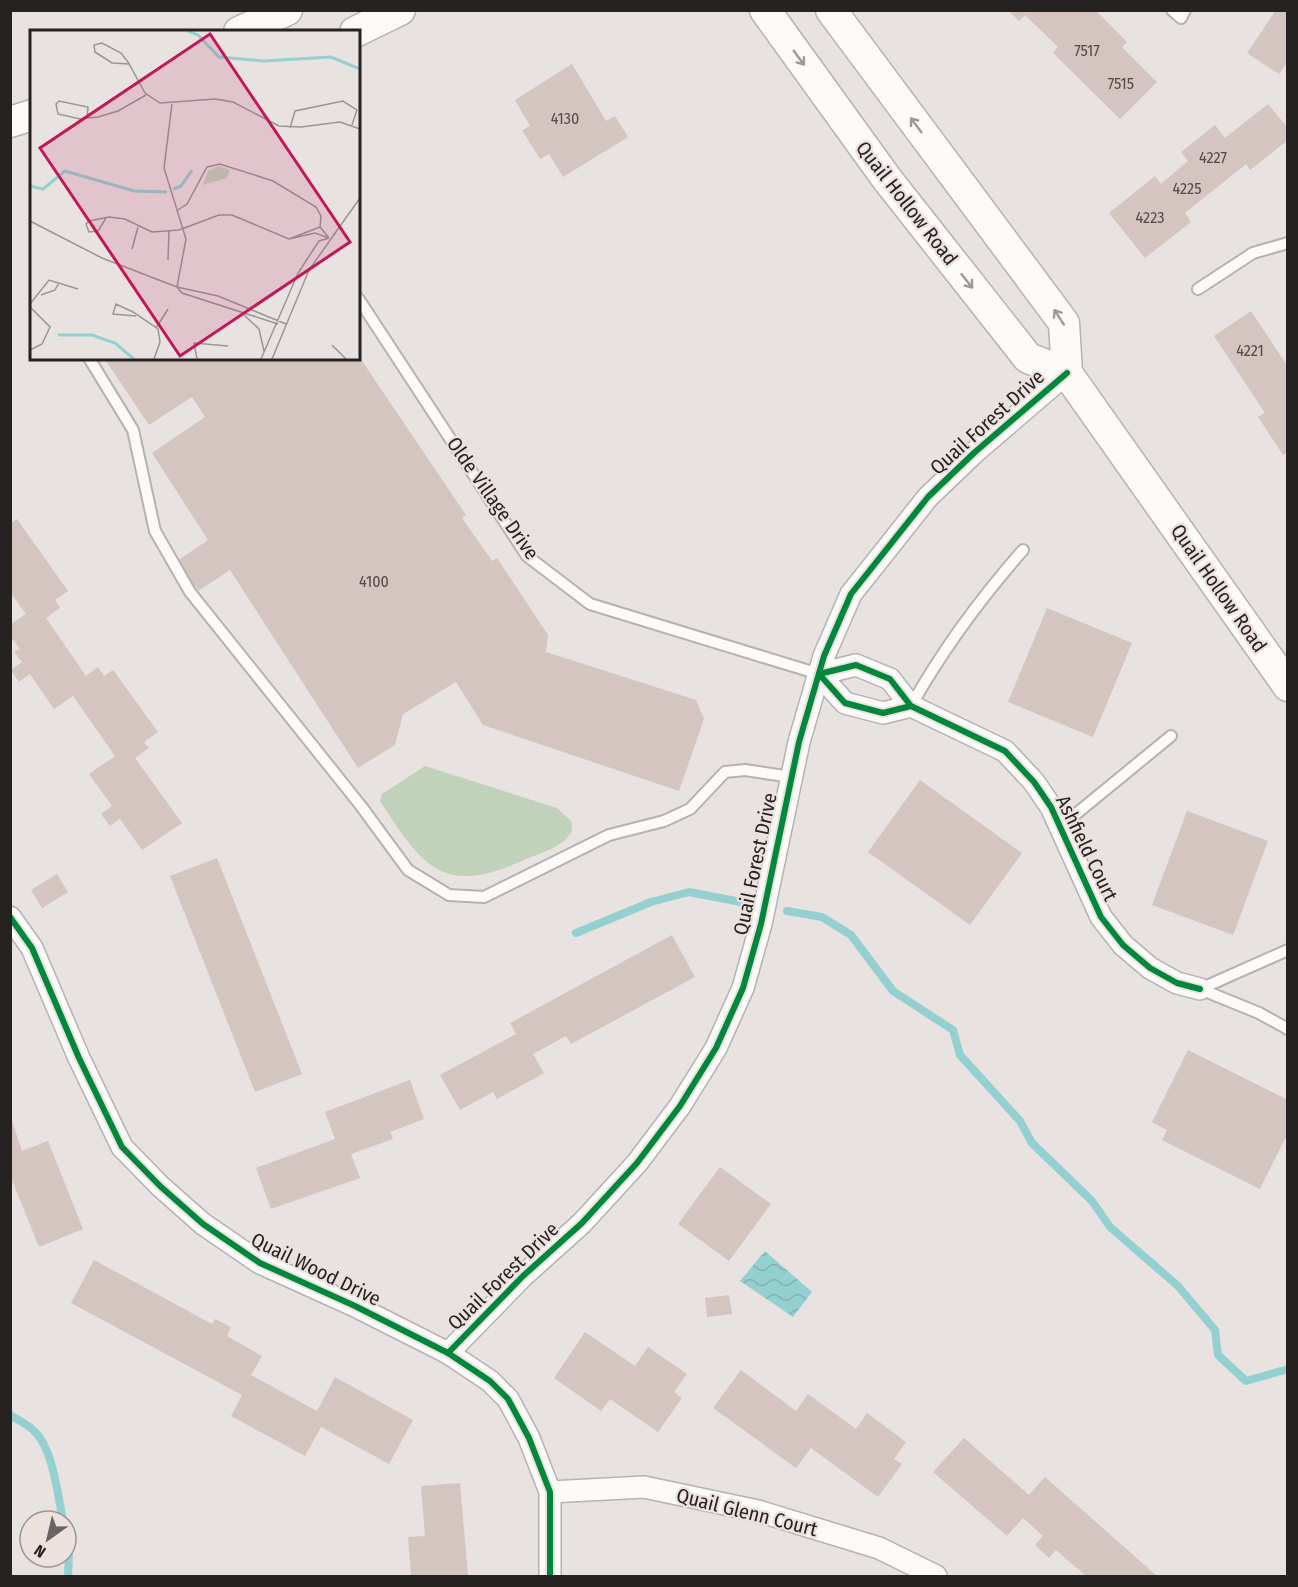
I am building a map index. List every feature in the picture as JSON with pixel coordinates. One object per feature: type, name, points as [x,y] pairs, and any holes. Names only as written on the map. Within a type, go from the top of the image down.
[{"type":"main road","points":[[243,30],[287,10]]},
{"type":"main road","points":[[359,30],[400,10]]},
{"type":"main road","name":"Quail Hollow Road","points":[[765,10],[887,179],[1028,358],[1067,373],[1287,686]]},
{"type":"main road","points":[[831,10],[1064,323],[1067,373]]},
{"type":"main road","points":[[10,122],[30,117]]},
{"type":"street","name":"Quail Forest Drive","points":[[448,1353],[523,1276],[582,1223],[637,1163],[680,1106],[716,1048],[743,988],[761,924],[791,777],[819,674],[824,656],[851,594],[928,497],[975,452],[1067,373]]},
{"type":"street","name":"Ashfield Court","points":[[819,674],[855,665],[890,679],[910,706],[1005,751],[1034,782],[1060,826],[1101,917],[1123,945],[1150,968],[1177,983],[1200,989]]},
{"type":"street","points":[[819,674],[844,703],[883,713],[910,706]]},
{"type":"street","name":"Quail Wood Drive","points":[[10,917],[32,948],[79,1058],[122,1147],[160,1186],[203,1224],[260,1263],[355,1305],[448,1353],[490,1381],[508,1399],[529,1438],[550,1492],[550,1576]]},
{"type":"street","name":"Quail Glenn Court","points":[[550,1492],[644,1487],[758,1511],[879,1548],[936,1576]]},
{"type":"lane","points":[[1172,10],[1181,18],[1185,10]]},
{"type":"lane","points":[[1198,289],[1253,253],[1287,243]]},
{"type":"lane","name":"Olde Village Drive","points":[[360,301],[528,556],[546,572],[590,604],[819,674]]},
{"type":"lane","points":[[90,360],[133,429],[155,531],[190,592],[361,806],[408,870],[449,895],[484,897],[609,835],[664,821],[690,809],[725,772],[745,770],[791,777]]},
{"type":"lane","points":[[910,706],[937,659],[980,598],[1023,550]]},
{"type":"lane","points":[[1060,826],[1171,736]]},
{"type":"lane","points":[[1200,989],[1287,950]]},
{"type":"lane","points":[[1200,989],[1259,1013],[1287,1029]]},
{"type":"green space","points":[[425,766],[557,808],[571,821],[572,831],[568,837],[552,848],[498,870],[475,876],[455,875],[439,870],[424,859],[410,844],[380,801],[382,794]]},
{"type":"water","points":[[765,1251],[812,1292],[793,1317],[740,1281]]},
{"type":"building","points":[[1008,10],[1095,10],[1127,42],[1122,47],[1157,82],[1120,119],[1053,53],[1058,47],[1025,15],[1019,21]]},
{"type":"building","points":[[1276,10],[1288,10],[1288,61],[1279,74],[1247,53]]},
{"type":"building","points":[[572,64],[606,121],[615,116],[628,137],[563,177],[549,154],[540,159],[522,130],[530,126],[515,100]]},
{"type":"building","points":[[1268,104],[1288,128],[1288,140],[1250,170],[1246,164],[1185,213],[1191,222],[1145,258],[1109,213],[1155,176],[1161,184],[1188,161],[1181,152],[1215,125],[1225,138]]},
{"type":"building","points":[[1251,311],[1286,364],[1288,363],[1288,452],[1283,455],[1258,417],[1265,413],[1214,336]]},
{"type":"building","points":[[360,358],[466,515],[462,518],[492,561],[497,558],[548,635],[546,652],[696,700],[704,719],[679,791],[483,725],[456,682],[403,714],[395,745],[358,768],[230,570],[198,591],[177,561],[208,540],[152,453],[205,417],[192,397],[149,425],[105,360],[360,360]]},
{"type":"building","points":[[17,519],[68,591],[55,600],[60,608],[46,618],[86,676],[98,667],[104,676],[113,670],[158,732],[144,742],[149,748],[135,758],[182,823],[142,850],[120,819],[110,826],[101,814],[112,806],[89,774],[115,756],[73,696],[54,709],[30,674],[19,682],[11,670],[22,662],[14,652],[20,649],[10,636],[10,625],[26,614],[10,592],[10,524]]},
{"type":"building","points":[[1047,608],[1132,643],[1093,737],[1008,702]]},
{"type":"building","points":[[920,780],[1022,853],[970,925],[868,852]]},
{"type":"building","points":[[1187,811],[1268,841],[1233,935],[1152,905]]},
{"type":"building","points":[[217,858],[302,1074],[255,1092],[170,876]]},
{"type":"building","points":[[57,874],[68,892],[42,908],[31,890]]},
{"type":"building","points":[[672,935],[695,977],[571,1044],[566,1036],[533,1054],[544,1073],[497,1099],[493,1092],[460,1110],[440,1075],[516,1034],[510,1023]]},
{"type":"building","points":[[1188,1050],[1288,1100],[1288,1133],[1260,1189],[1162,1140],[1167,1130],[1152,1122]]},
{"type":"building","points":[[410,1080],[424,1119],[390,1132],[393,1139],[351,1154],[360,1178],[271,1209],[256,1168],[335,1139],[325,1112]]},
{"type":"building","points":[[10,1115],[22,1151],[48,1141],[83,1229],[39,1247],[10,1175]]},
{"type":"building","points":[[720,1167],[771,1204],[729,1261],[678,1224]]},
{"type":"building","points":[[94,1260],[212,1324],[215,1319],[231,1327],[227,1336],[262,1356],[251,1375],[317,1411],[335,1377],[413,1420],[389,1464],[321,1427],[305,1456],[231,1416],[242,1395],[71,1303]]},
{"type":"building","points":[[729,1295],[732,1314],[707,1317],[705,1298]]},
{"type":"building","points":[[585,1332],[635,1366],[648,1347],[687,1374],[674,1392],[682,1398],[658,1432],[610,1399],[601,1411],[554,1378]]},
{"type":"building","points":[[741,1370],[796,1411],[808,1394],[856,1429],[867,1413],[906,1442],[894,1459],[902,1464],[878,1497],[811,1448],[796,1468],[713,1408]]},
{"type":"building","points":[[964,1438],[1029,1495],[1045,1477],[1157,1576],[1086,1576],[1056,1550],[1049,1558],[1035,1545],[1043,1536],[1023,1518],[1007,1536],[933,1472]]},
{"type":"building","points":[[460,1483],[468,1576],[411,1576],[408,1537],[425,1536],[421,1486]]},
{"type":"waterway","points":[[576,933],[651,902],[689,892],[741,902]]},
{"type":"waterway","points":[[787,911],[822,917],[851,935],[893,991],[953,1030],[960,1055],[1020,1121],[1032,1143],[1092,1201],[1110,1227],[1178,1286],[1215,1330],[1218,1355],[1246,1381],[1288,1369]]},
{"type":"waterway","points":[[10,1415],[32,1429],[46,1449],[54,1473],[61,1509]]},
{"type":"waterway","points":[[68,1569],[68,1576]]},
{"type":"cycle path","points":[[448,1353],[523,1276],[582,1223],[637,1163],[680,1106],[716,1048],[743,988],[761,924],[799,742],[824,656],[851,594],[928,497],[975,452],[1067,373]]},
{"type":"cycle path","points":[[911,706],[883,713],[845,703],[819,674],[856,665],[890,679],[911,706],[1005,751],[1034,782],[1051,807],[1101,917],[1123,945],[1150,968],[1177,983],[1200,989]]},
{"type":"cycle path","points":[[10,917],[32,948],[79,1058],[122,1147],[160,1186],[203,1224],[260,1263],[355,1306],[448,1353],[490,1381],[508,1399],[529,1438],[550,1492],[550,1576]]}]
